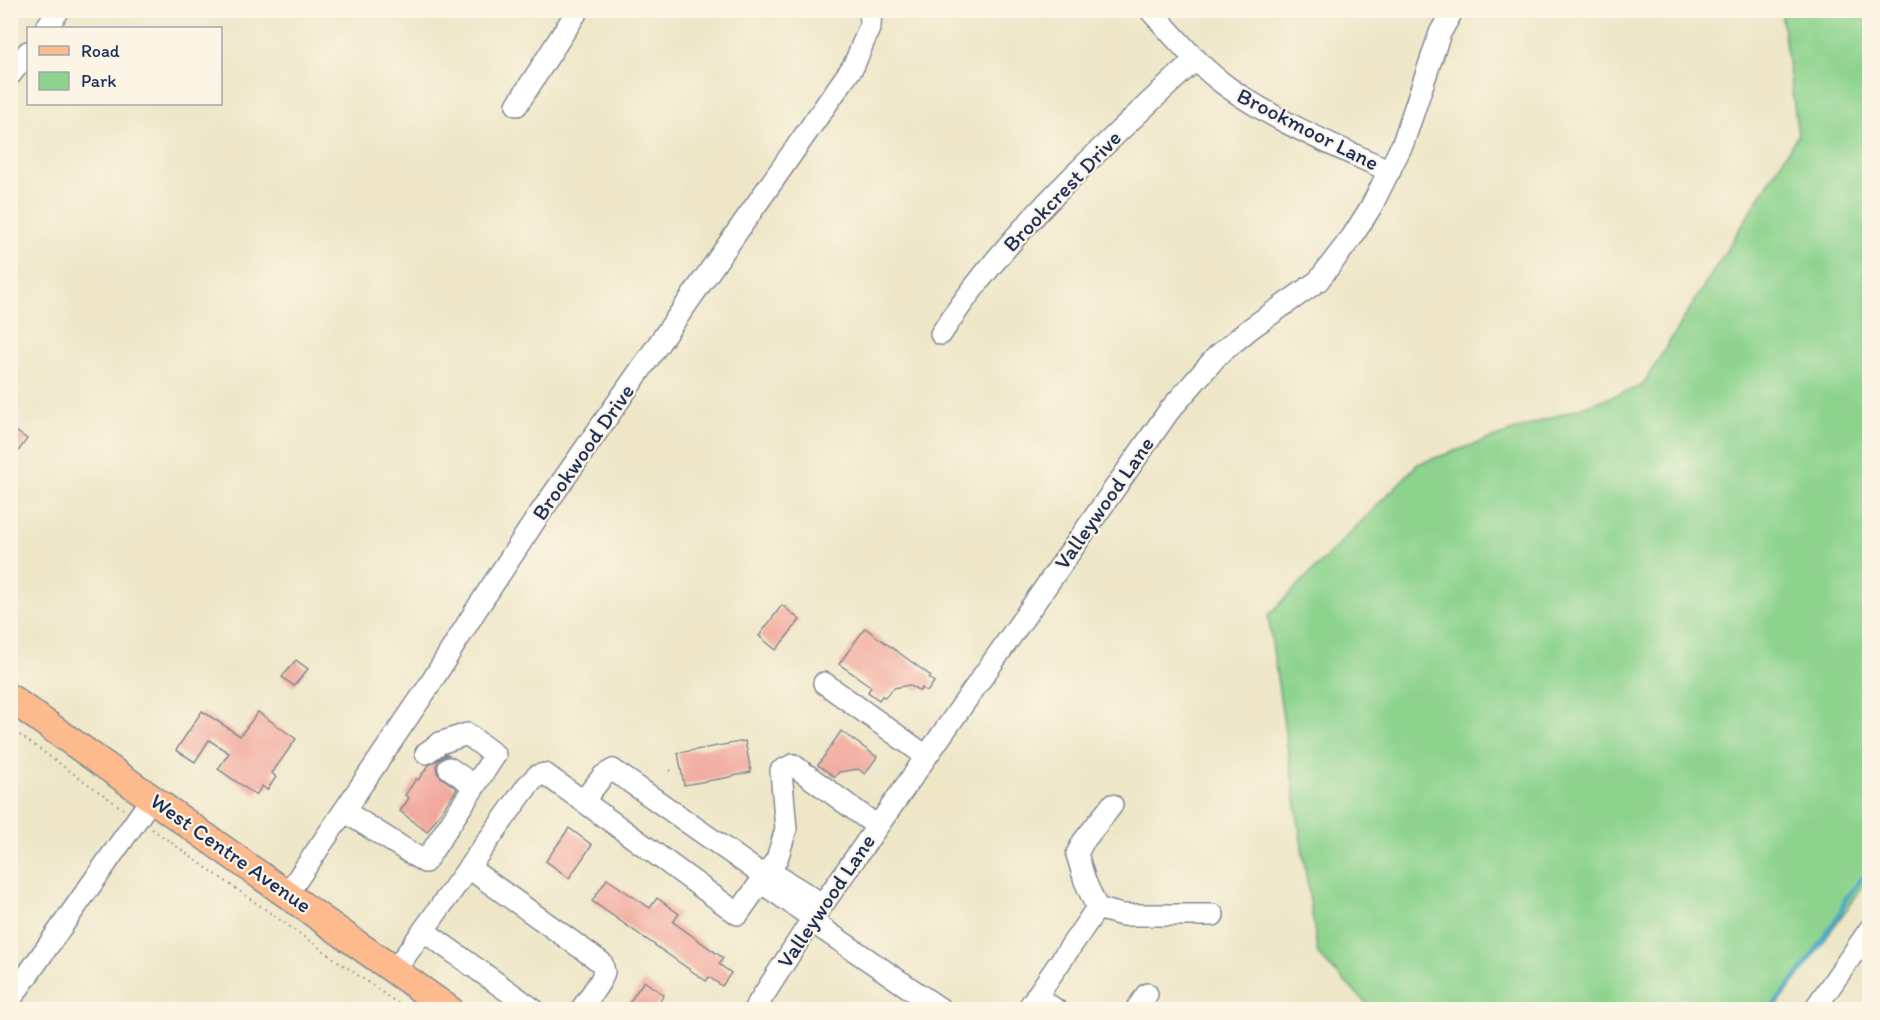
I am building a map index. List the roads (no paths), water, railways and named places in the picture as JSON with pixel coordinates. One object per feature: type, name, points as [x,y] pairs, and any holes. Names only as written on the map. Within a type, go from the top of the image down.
[{"type":"main road","name":"West Centre Avenue","points":[[10,698],[145,808],[288,893],[450,1010]]},
{"type":"street","points":[[47,27],[59,10]]},
{"type":"street","points":[[517,105],[578,10]]},
{"type":"street","name":"Brookwood Drive","points":[[288,893],[427,689],[538,516],[854,65],[870,26],[871,10]]},
{"type":"street","name":"Brookmoor Lane","points":[[1150,10],[1196,59],[1228,87],[1275,117],[1390,171]]},
{"type":"street","name":"Valleywood Lane","points":[[754,1010],[815,914],[1169,411],[1217,356],[1251,328],[1318,280],[1352,237],[1390,171],[1403,143],[1440,33],[1453,10]]},
{"type":"street","points":[[10,75],[27,53]]},
{"type":"street","name":"Brookcrest Drive","points":[[941,334],[964,298],[1032,219],[1122,128],[1196,59]]},
{"type":"street","points":[[824,683],[926,756]]},
{"type":"street","points":[[396,734],[475,786]]},
{"type":"street","points":[[344,811],[425,862],[495,755],[466,734],[440,743],[436,760]]},
{"type":"street","points":[[395,970],[537,776],[545,774],[738,914],[777,859],[786,829],[782,771],[793,765],[877,826]]},
{"type":"street","points":[[583,801],[603,776],[613,770],[765,876],[768,887],[815,914],[942,1010]]},
{"type":"street","points":[[1097,908],[1085,881],[1077,854],[1083,842],[1112,805]]},
{"type":"street","points":[[10,1000],[145,808]]},
{"type":"street","points":[[469,868],[602,963],[604,972],[601,980],[581,1010]]},
{"type":"street","points":[[1097,908],[1122,915],[1213,915]]},
{"type":"street","points":[[1056,1010],[1031,1003],[1097,908]]},
{"type":"street","points":[[1814,1010],[1869,929]]},
{"type":"street","points":[[424,931],[534,1010]]},
{"type":"waterway","points":[[1770,1010],[1806,965],[1840,913],[1846,898],[1870,869]]}]
